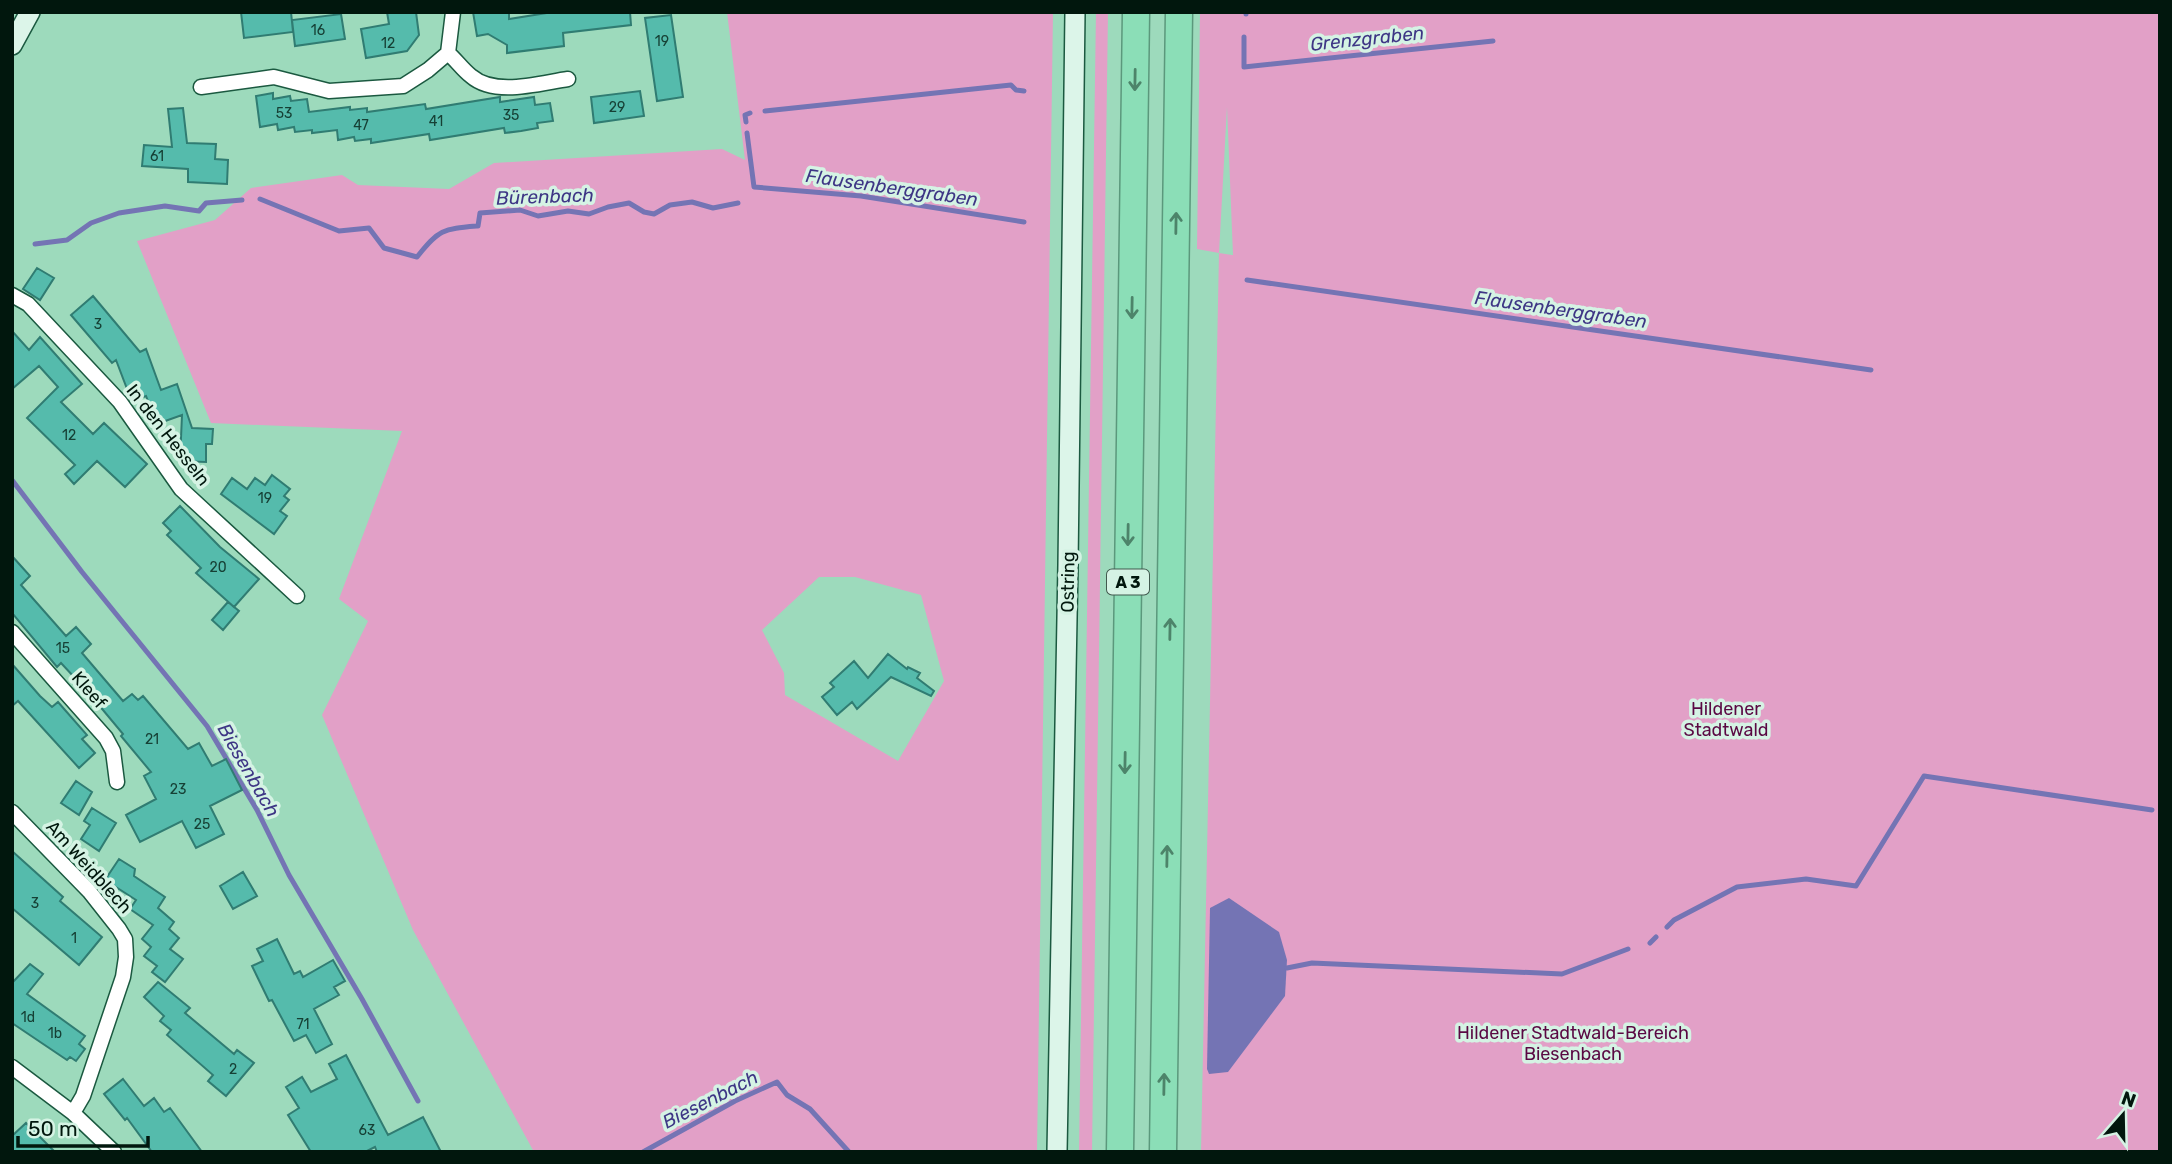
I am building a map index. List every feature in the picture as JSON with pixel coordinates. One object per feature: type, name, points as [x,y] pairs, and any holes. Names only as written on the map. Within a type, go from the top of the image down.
[{"type":"highway","name":"A 3","points":[[1120,1152],[1136,12]]},
{"type":"highway","name":"A 3","points":[[1163,1152],[1179,12]]},
{"type":"main road","points":[[12,45],[30,12]]},
{"type":"main road","name":"Ostring","points":[[1058,1152],[1075,12]]},
{"type":"street","points":[[201,87],[274,77],[329,91],[403,86],[428,70],[448,52],[453,12]]},
{"type":"street","points":[[448,52],[473,78],[491,85],[509,87],[568,79]]},
{"type":"street","name":"In den Hesseln","points":[[12,295],[28,304],[120,402],[181,489],[298,596]]},
{"type":"street","name":"Kleef","points":[[12,632],[106,738],[113,751],[117,782]]},
{"type":"street","name":"Am Weidblech","points":[[12,812],[89,891],[125,939],[126,957],[122,977],[83,1096],[73,1113]]},
{"type":"street","points":[[12,1067],[73,1113],[114,1152]]},
{"type":"green space","points":[[727,12],[1053,12],[1037,1152],[534,1152],[413,930],[322,715],[368,621],[339,599],[402,431],[211,423],[137,241],[215,220],[251,188],[342,175],[358,185],[449,189],[494,163],[722,149],[745,160]],"holes":[[[819,577],[855,577],[921,595],[944,681],[898,761],[785,695],[784,673],[762,630]]]},
{"type":"green space","points":[[1096,12],[1108,12],[1092,1152],[1079,1152]]},
{"type":"green space","name":"Hildener Stadtwald","points":[[1200,12],[2160,12],[2160,1152],[1201,1152],[1219,253],[1197,249]],"holes":[[[1227,107],[1233,255],[1219,253]]]},
{"type":"water","points":[[1229,898],[1279,932],[1287,960],[1285,996],[1228,1072],[1209,1074],[1210,908]]},
{"type":"building","points":[[241,12],[291,12],[293,32],[244,38]]},
{"type":"building","points":[[387,12],[416,12],[419,35],[407,51],[366,58],[361,29],[389,24]]},
{"type":"building","points":[[473,12],[509,12],[509,19],[553,12],[630,12],[631,25],[563,33],[564,46],[507,53],[507,45],[488,34],[477,36]]},
{"type":"building","points":[[341,14],[345,39],[295,46],[292,20]]},
{"type":"building","points":[[671,15],[683,97],[657,101],[645,18]]},
{"type":"building","points":[[640,91],[644,116],[594,123],[591,97]]},
{"type":"building","points":[[273,93],[273,99],[290,96],[291,101],[307,99],[309,112],[350,107],[350,110],[367,108],[367,112],[425,104],[426,109],[500,97],[500,102],[534,97],[535,105],[550,103],[553,121],[537,123],[538,128],[521,131],[505,133],[504,128],[430,140],[429,134],[371,143],[371,139],[355,141],[354,137],[338,140],[337,130],[312,133],[312,130],[295,132],[294,127],[278,130],[277,124],[260,127],[256,96]]},
{"type":"building","points":[[183,108],[187,143],[216,144],[215,159],[228,160],[227,184],[188,182],[188,169],[142,166],[144,145],[172,147],[168,109]]},
{"type":"building","points":[[37,268],[54,278],[40,300],[23,289]]},
{"type":"building","points":[[93,296],[140,352],[146,349],[161,390],[177,384],[192,428],[213,429],[212,444],[206,444],[206,462],[180,461],[182,415],[157,424],[146,396],[136,400],[133,392],[129,394],[116,360],[112,363],[71,315]]},
{"type":"building","points":[[12,331],[29,350],[40,337],[82,384],[61,402],[93,434],[104,423],[147,464],[125,487],[97,461],[74,484],[65,474],[75,465],[27,418],[58,387],[39,366],[12,389]]},
{"type":"building","points":[[272,475],[290,489],[284,496],[289,500],[280,511],[287,516],[274,534],[221,494],[232,478],[247,489],[255,478],[265,485]]},
{"type":"building","points":[[180,506],[220,547],[259,579],[234,607],[196,573],[201,568],[167,535],[171,531],[163,523]]},
{"type":"building","points":[[12,556],[30,576],[21,585],[66,636],[76,627],[91,644],[82,653],[123,701],[132,694],[138,700],[143,696],[188,749],[199,743],[212,766],[226,759],[242,790],[210,806],[224,834],[196,848],[182,821],[140,842],[126,815],[156,799],[144,776],[151,772],[88,692],[61,663],[57,667],[12,613]]},
{"type":"building","points":[[228,602],[239,611],[223,630],[212,620]]},
{"type":"building","points":[[888,654],[907,669],[908,667],[920,673],[917,678],[934,691],[931,696],[891,677],[857,709],[852,702],[837,715],[822,697],[834,687],[830,683],[854,661],[868,678]]},
{"type":"building","points":[[12,664],[52,707],[58,702],[87,735],[82,739],[95,753],[79,768],[18,701],[12,706]]},
{"type":"building","points":[[76,781],[92,792],[79,815],[61,803]]},
{"type":"building","points":[[92,808],[116,823],[99,851],[81,839],[90,825],[84,821]]},
{"type":"building","points":[[12,851],[63,897],[60,901],[102,937],[79,965],[12,908]]},
{"type":"building","points":[[119,859],[135,869],[134,876],[165,897],[158,908],[174,922],[169,929],[179,938],[170,949],[183,959],[165,982],[152,972],[157,966],[144,956],[151,947],[142,939],[153,925],[130,909],[136,900],[105,880]]},
{"type":"building","points":[[243,872],[257,896],[233,909],[220,886]]},
{"type":"building","points":[[277,939],[294,974],[300,971],[303,977],[333,960],[345,981],[334,987],[339,995],[314,1009],[332,1044],[316,1053],[306,1035],[294,1041],[272,1000],[269,1001],[252,966],[263,961],[257,949]]},
{"type":"building","points":[[30,964],[43,974],[27,994],[85,1036],[79,1044],[85,1049],[76,1061],[70,1057],[67,1060],[12,1023],[12,983]]},
{"type":"building","points":[[158,982],[190,1008],[185,1013],[234,1054],[237,1050],[254,1063],[226,1096],[208,1081],[213,1075],[167,1035],[171,1030],[160,1021],[164,1016],[144,997]]},
{"type":"building","points":[[346,1055],[388,1135],[423,1117],[441,1152],[377,1152],[375,1147],[365,1152],[311,1152],[288,1115],[299,1108],[286,1087],[302,1077],[311,1092],[337,1079],[329,1064]]},
{"type":"building","points":[[123,1079],[144,1106],[154,1098],[164,1112],[170,1108],[202,1152],[152,1152],[127,1118],[125,1120],[104,1094]]},
{"type":"building","points":[[26,1123],[55,1152],[12,1152],[12,1136]]},
{"type":"waterway","name":"Grenzgraben","points":[[1244,37],[1244,67],[1493,41]]},
{"type":"waterway","name":"Bürenbach","points":[[765,111],[1011,85],[1016,90],[1024,91]]},
{"type":"waterway","name":"Bürenbach","points":[[746,122],[745,115],[750,113]]},
{"type":"waterway","name":"Flausenberggraben","points":[[747,133],[754,187],[861,196],[1024,222]]},
{"type":"waterway","name":"Bürenbach","points":[[260,199],[339,231],[369,228],[384,248],[417,257],[443,232],[478,226],[480,213],[520,210],[538,216],[568,211],[589,214],[629,203],[644,212],[654,214],[670,205],[692,202],[713,208],[738,203]]},
{"type":"waterway","name":"Bürenbach","points":[[35,244],[67,240],[91,223],[119,213],[165,206],[199,211],[206,203],[242,200]]},
{"type":"waterway","name":"Flausenberggraben","points":[[1247,280],[1871,370]]},
{"type":"waterway","name":"Biesenbach","points":[[12,480],[82,572],[207,726],[257,810],[289,875],[418,1101]]},
{"type":"waterway","points":[[1667,927],[1674,920],[1737,887],[1806,879],[1856,886],[1924,776],[2152,810]]},
{"type":"waterway","points":[[1650,943],[1656,937]]},
{"type":"waterway","points":[[1287,968],[1312,963],[1562,974],[1628,949]]},
{"type":"waterway","name":"Biesenbach","points":[[643,1152],[735,1101],[777,1082],[787,1095],[810,1109],[849,1152]]},
{"type":"park label","name":"Hildener Stadtwald-Bereich Biesenbach","points":[[1573,1043]]}]
